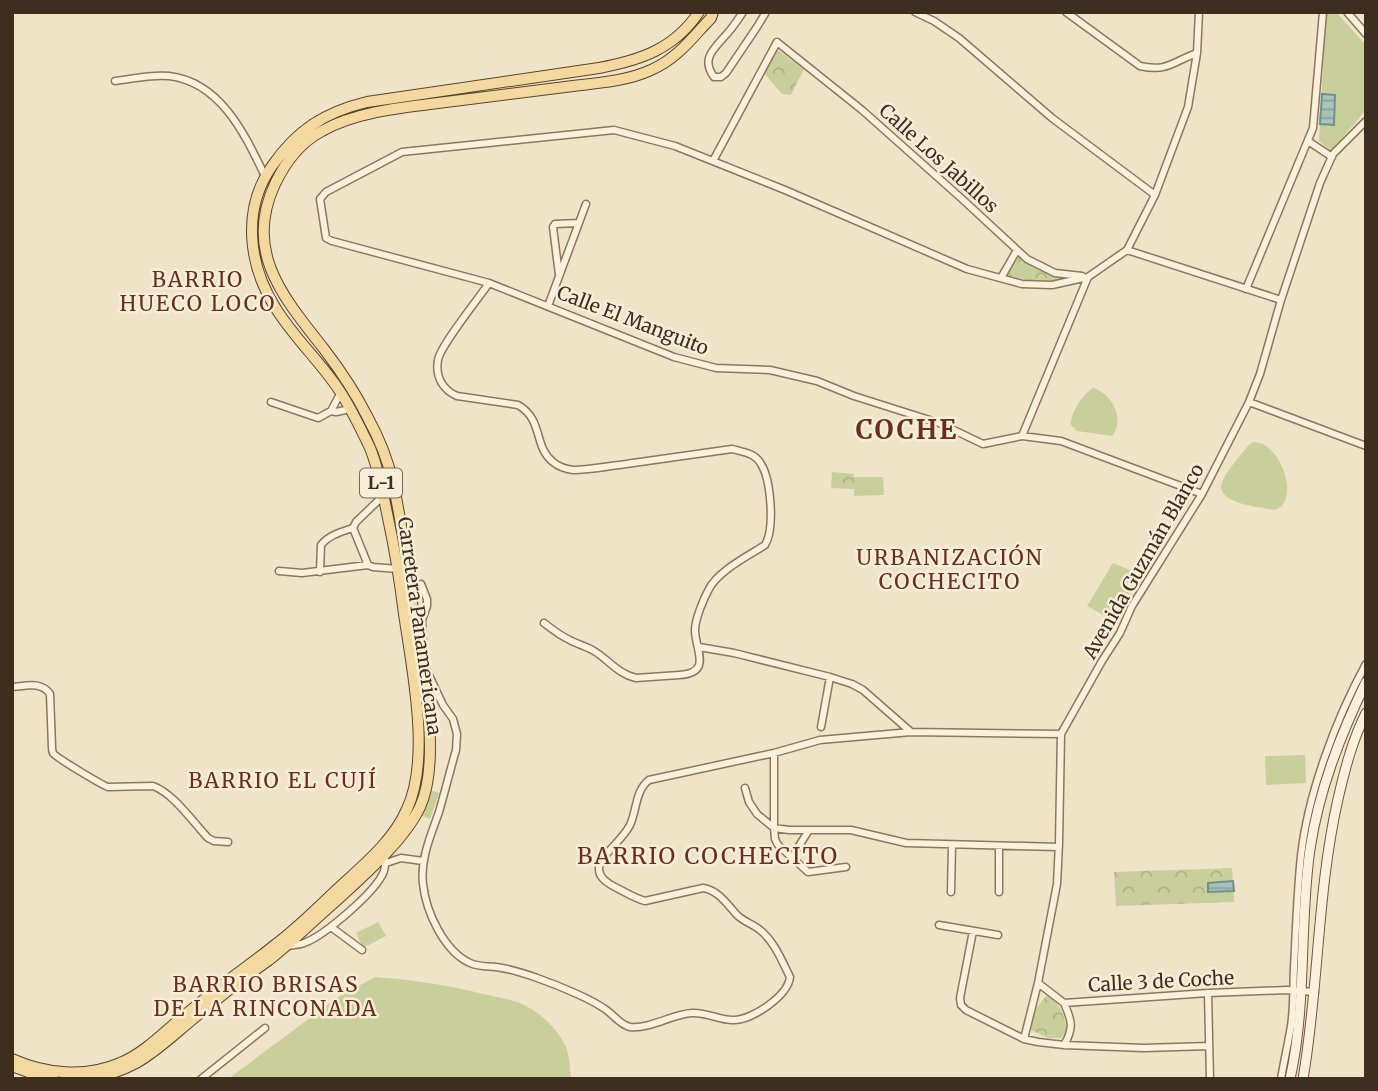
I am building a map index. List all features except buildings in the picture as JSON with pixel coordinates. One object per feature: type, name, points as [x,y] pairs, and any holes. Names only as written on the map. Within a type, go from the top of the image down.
[{"type":"main road","name":"Carretera Panamericana","points":[[12,1059],[48,1071],[72,1072],[108,1068],[131,1058],[278,943],[382,846],[408,808],[414,789],[418,757],[417,707],[398,569],[384,495],[375,460],[341,392],[282,317],[261,278],[255,259],[251,225],[256,199],[265,176],[297,135],[313,122],[342,108],[633,60],[656,52],[673,41],[699,12]]},
{"type":"main road","name":"Carretera Panamericana","points":[[83,1079],[108,1076],[144,1059],[285,946],[385,859],[422,803],[427,781],[429,719],[419,621],[392,479],[373,427],[349,384],[290,306],[273,278],[263,226],[275,183],[298,150],[319,132],[338,123],[413,107],[632,77],[656,68],[682,50],[713,12]]},
{"type":"main road","points":[[1290,1079],[1296,1044],[1294,1025],[1311,849],[1327,775],[1366,682]]},
{"type":"main road","points":[[1303,1079],[1310,1039],[1319,918],[1327,854],[1348,758],[1366,713]]},
{"type":"main road","points":[[1294,1025],[1297,991]]},
{"type":"main road","points":[[12,1066],[53,1079]]},
{"type":"street","points":[[743,12],[714,48],[708,60],[714,77],[721,78],[726,74],[766,12]]},
{"type":"street","points":[[1066,12],[1140,66],[1165,68],[1197,53]]},
{"type":"street","points":[[1246,289],[1312,128],[1323,12]]},
{"type":"street","points":[[1347,12],[1366,34]]},
{"type":"street","points":[[921,13],[959,38],[1052,118],[1155,195]]},
{"type":"street","points":[[713,161],[967,268],[1023,284],[1052,285],[1088,277],[1128,250],[1155,195],[1188,107],[1197,53],[1197,14]]},
{"type":"street","name":"Calle Los Jabillos","points":[[713,161],[777,42],[862,110],[1027,259],[1055,273],[1088,277]]},
{"type":"street","points":[[115,81],[166,75],[195,83],[226,109],[245,136],[265,176]]},
{"type":"street","name":"Avenida Guzmán Blanco","points":[[1024,1039],[1038,983],[1056,884],[1061,734],[1120,633],[1132,606],[1202,494],[1250,402],[1320,183],[1332,157],[1366,121]]},
{"type":"street","name":"Calle El Manguito","points":[[713,161],[676,146],[614,130],[420,150],[402,152],[326,192],[320,202],[326,238],[332,241],[489,283],[674,357],[716,368],[770,370],[817,381],[854,396],[939,423],[983,444],[1022,436],[1061,442],[1202,494]]},
{"type":"street","points":[[1308,141],[1332,157]]},
{"type":"street","points":[[548,306],[586,204]]},
{"type":"street","points":[[559,276],[555,224],[579,223]]},
{"type":"street","points":[[1001,278],[1017,250]]},
{"type":"street","points":[[1128,250],[1281,300]]},
{"type":"street","points":[[1022,436],[1088,277]]},
{"type":"street","points":[[489,283],[438,358],[438,376],[448,392],[457,396],[518,405],[526,410],[533,417],[546,455],[556,465],[566,469],[576,470],[733,450],[751,454],[761,462],[767,480],[769,539],[765,545],[716,579],[709,589],[696,624],[699,665],[691,673],[636,678],[624,674],[598,653],[569,640],[544,624]]},
{"type":"street","points":[[271,402],[318,418],[331,411],[341,392]]},
{"type":"street","points":[[1250,402],[1366,446]]},
{"type":"street","points":[[331,411],[350,409]]},
{"type":"street","points":[[320,572],[321,545],[325,540],[353,528],[384,495]]},
{"type":"street","points":[[353,528],[368,565]]},
{"type":"street","points":[[279,571],[320,572],[368,565],[398,569]]},
{"type":"street","points":[[421,584],[427,599],[427,606],[419,621],[423,657],[429,680],[453,719],[457,734],[456,750],[423,861],[423,883],[428,906],[445,941],[471,964],[523,974],[575,993],[606,1010],[627,1026],[636,1027],[693,1013],[737,1020],[773,1002],[789,983],[790,977],[775,948],[761,930],[738,916],[712,890],[703,888],[645,901],[605,883],[600,878],[600,861],[623,836],[631,822],[643,784],[649,780],[774,754],[820,740],[911,732],[1061,734]]},
{"type":"street","points":[[699,647],[734,653],[852,684],[863,690],[911,732]]},
{"type":"street","points":[[1297,991],[1298,891],[1306,826],[1328,748],[1366,664]]},
{"type":"street","points":[[821,727],[830,677]]},
{"type":"street","points":[[12,687],[34,685],[48,690],[52,747],[57,757],[108,787],[157,787],[168,794],[208,838],[228,842]]},
{"type":"street","points":[[774,754],[774,828],[778,845],[810,873],[846,867]]},
{"type":"street","points":[[745,788],[749,802],[757,814],[774,828],[851,830],[906,843],[1059,847]]},
{"type":"street","points":[[792,857],[810,830]]},
{"type":"street","points":[[951,845],[951,892]]},
{"type":"street","points":[[999,846],[999,892]]},
{"type":"street","points":[[285,946],[304,943],[331,927],[372,890],[384,872],[385,859],[423,861]]},
{"type":"street","points":[[939,925],[998,935]]},
{"type":"street","points":[[331,927],[362,950]]},
{"type":"street","points":[[973,931],[960,998],[961,1006],[1024,1039],[1064,1045],[1144,1048],[1209,1046]]},
{"type":"street","name":"Calle 3 de Coche","points":[[1038,983],[1064,1003],[1208,993],[1315,992]]},
{"type":"street","points":[[1208,993],[1210,1079]]},
{"type":"street","points":[[1064,1003],[1070,1017],[1071,1034],[1064,1045]]},
{"type":"street","points":[[1281,1079],[1294,1025]]},
{"type":"street","points":[[201,1079],[265,1028]]},
{"type":"green space","points":[[1326,12],[1336,12],[1366,45],[1366,110],[1331,151],[1319,141]]},
{"type":"green space","points":[[778,50],[804,69],[791,95],[782,94],[764,73]]},
{"type":"green space","points":[[1017,253],[1055,274],[1084,277],[1044,283],[1003,277]]},
{"type":"green space","points":[[1093,388],[1106,395],[1115,408],[1118,422],[1112,436],[1077,431],[1071,425],[1078,404]]},
{"type":"green space","points":[[1253,442],[1263,444],[1272,451],[1284,473],[1286,496],[1282,505],[1274,510],[1231,500],[1221,489],[1227,473]]},
{"type":"green space","points":[[832,472],[854,474],[854,489],[831,488]]},
{"type":"green space","points":[[854,477],[883,477],[884,495],[854,496]]},
{"type":"green space","points":[[1113,563],[1142,575],[1114,621],[1087,606]]},
{"type":"green space","points":[[1305,755],[1306,783],[1266,785],[1265,756]]},
{"type":"green space","points":[[430,790],[439,793],[430,819],[422,816]]},
{"type":"green space","points":[[1232,868],[1234,902],[1116,906],[1114,872]]},
{"type":"green space","points":[[378,922],[386,936],[363,948],[356,933]]},
{"type":"green space","points":[[375,977],[459,988],[514,1001],[530,1008],[557,1032],[562,1040],[568,1055],[571,1079],[228,1079],[338,997]]},
{"type":"green space","points":[[1047,995],[1059,1006],[1063,1015],[1067,1030],[1061,1038],[1048,1038],[1031,1030],[1033,1012]]},
{"type":"water","points":[[1322,94],[1335,95],[1334,125],[1320,124]]},
{"type":"water","points":[[1233,881],[1234,891],[1208,892],[1208,883]]},
{"type":"district","name":"BARRIO HUECO LOCO","points":[[198,292]]},
{"type":"district","name":"COCHE","points":[[907,430]]},
{"type":"district","name":"URBANIZACIÓN COCHECITO","points":[[950,570]]},
{"type":"district","name":"BARRIO EL CUJÍ","points":[[283,781]]},
{"type":"district","name":"BARRIO COCHECITO","points":[[708,856]]},
{"type":"district","name":"BARRIO BRISAS DE LA RINCONADA","points":[[266,997]]}]
